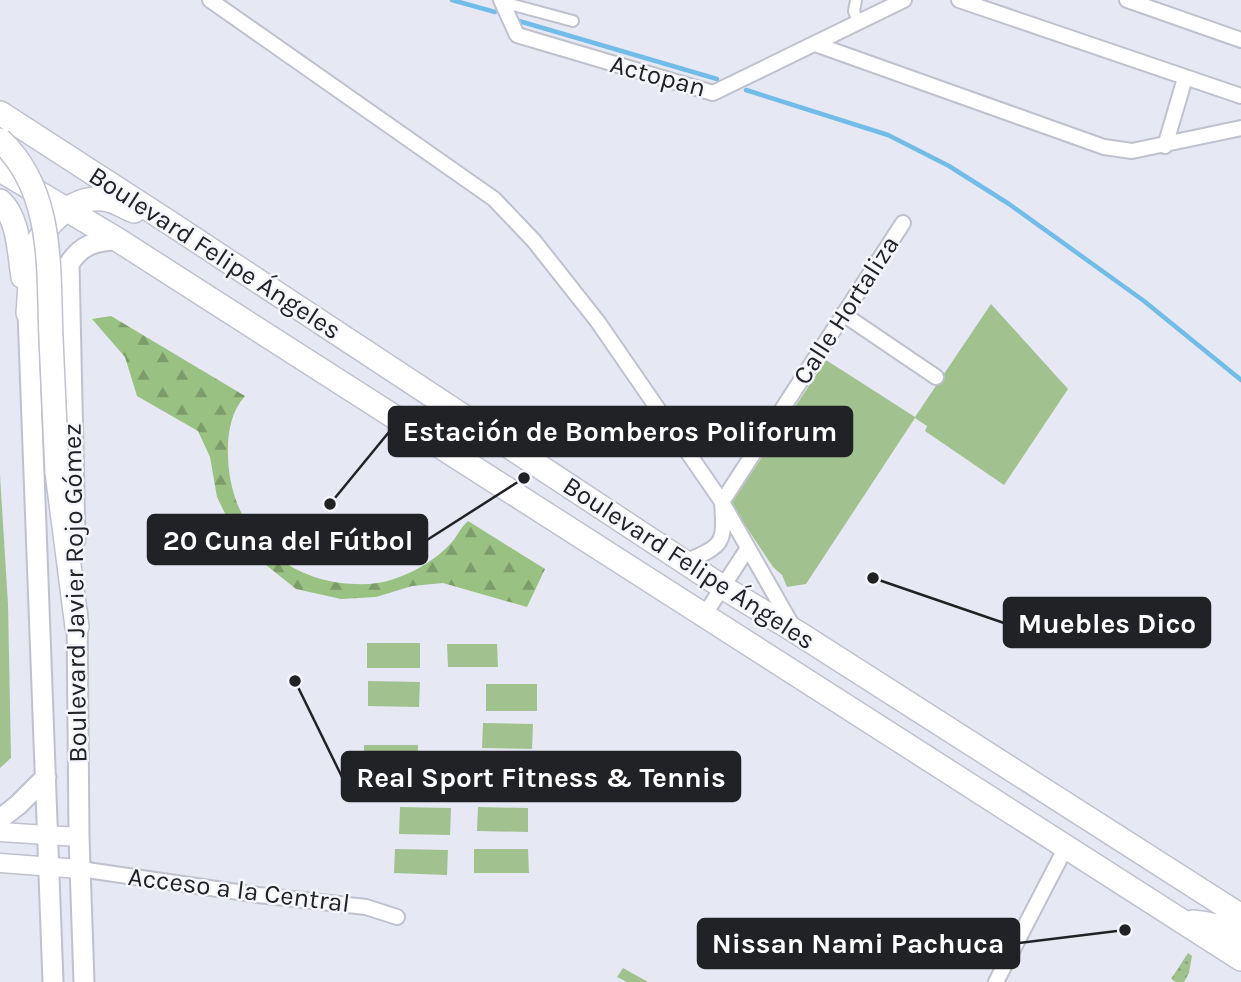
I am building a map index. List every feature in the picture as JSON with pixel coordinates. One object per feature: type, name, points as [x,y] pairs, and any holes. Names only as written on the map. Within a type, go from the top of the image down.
[{"type":"main road","name":"Boulevard Felipe Ángeles","points":[[0,113],[724,589],[795,631],[1241,916]]},
{"type":"main road","points":[[0,140],[26,175],[43,219],[50,271],[57,472],[77,627]]},
{"type":"main road","name":"Boulevard Felipe Ángeles","points":[[0,170],[118,240],[1241,959]]},
{"type":"main road","points":[[28,313],[34,253],[45,230],[68,209],[87,201],[106,199],[167,221]]},
{"type":"main road","points":[[0,201],[5,205],[14,225],[28,313]]},
{"type":"main road","name":"Boulevard Javier Rojo Gómez","points":[[84,982],[69,264],[83,247],[95,242],[118,240]]},
{"type":"main road","points":[[33,449],[39,390],[38,282],[43,275],[52,272],[60,274],[68,287]]},
{"type":"main road","name":"Boulevard Javier Rojo Gómez","points":[[28,313],[53,982]]},
{"type":"main road","points":[[2,832],[18,805],[46,777]]},
{"type":"main road","points":[[1183,922],[1206,922],[1228,929],[1241,938]]},
{"type":"street","points":[[210,0],[494,199],[534,241],[598,322],[722,502],[795,631]]},
{"type":"street","points":[[856,0],[854,11],[858,22]]},
{"type":"street","name":"Actopan","points":[[502,1],[517,36],[713,93],[904,0]]},
{"type":"street","points":[[959,0],[1241,96]]},
{"type":"street","points":[[1127,0],[1241,40]]},
{"type":"street","points":[[502,1],[573,21]]},
{"type":"street","points":[[815,44],[1104,147],[1132,151],[1241,128]]},
{"type":"street","points":[[1165,146],[1185,78]]},
{"type":"street","name":"Calle Hortaliza","points":[[722,502],[903,223]]},
{"type":"street","points":[[843,314],[936,377]]},
{"type":"street","points":[[685,562],[718,545],[724,531],[722,502]]},
{"type":"street","points":[[703,617],[724,589],[748,548]]},
{"type":"street","points":[[2,832],[79,837]]},
{"type":"street","points":[[996,982],[1066,847]]},
{"type":"street","points":[[0,863],[80,869]]},
{"type":"street","name":"Acceso a la Central","points":[[80,869],[258,895],[366,907],[397,917]]},
{"type":"green space","points":[[991,304],[1068,389],[1004,485],[925,431],[927,426],[915,418],[806,584],[787,587],[782,575],[773,567],[731,504],[826,360],[915,417]]},
{"type":"green space","points":[[111,316],[245,396],[236,409],[229,431],[230,479],[247,523],[260,541],[276,556],[295,569],[317,578],[347,584],[381,582],[410,573],[433,559],[452,542],[468,521],[545,569],[527,607],[443,583],[412,586],[376,597],[341,599],[296,589],[266,565],[234,532],[217,497],[210,457],[198,431],[137,396],[125,357],[92,319]]},
{"type":"green space","points":[[0,475],[8,604],[11,758],[0,768]]},
{"type":"green space","points":[[367,643],[420,643],[420,668],[367,668]]},
{"type":"green space","points":[[447,644],[497,644],[498,667],[448,667]]},
{"type":"green space","points":[[368,681],[420,682],[419,707],[368,706]]},
{"type":"green space","points":[[486,684],[537,684],[537,711],[486,711]]},
{"type":"green space","points":[[483,723],[533,724],[532,749],[482,748]]},
{"type":"green space","points":[[364,745],[418,745],[418,769],[364,770]]},
{"type":"green space","points":[[400,807],[451,808],[450,835],[399,834]]},
{"type":"green space","points":[[478,807],[528,808],[528,832],[477,831]]},
{"type":"green space","points":[[395,849],[448,850],[447,875],[394,873]]},
{"type":"green space","points":[[474,849],[528,849],[529,873],[474,873]]},
{"type":"green space","points":[[1188,953],[1192,956],[1189,973],[1184,982],[1176,982],[1171,979]]},
{"type":"green space","points":[[623,968],[648,982],[627,982],[617,977]]},
{"type":"waterway","points":[[452,0],[495,12]]},
{"type":"waterway","points":[[519,21],[717,79]]},
{"type":"waterway","points":[[746,90],[888,135],[949,166],[1009,204],[1144,301],[1241,380]]},
{"type":"place","name":"20 Cuna del Fútbol","points":[[524,478]]},
{"type":"place","name":"Estación de Bomberos Poliforum","points":[[330,504]]},
{"type":"place","name":"Muebles Dico","points":[[873,578]]},
{"type":"place","name":"Real Sport Fitness & Tennis","points":[[295,681]]},
{"type":"place","name":"Nissan Nami Pachuca","points":[[1125,930]]}]
